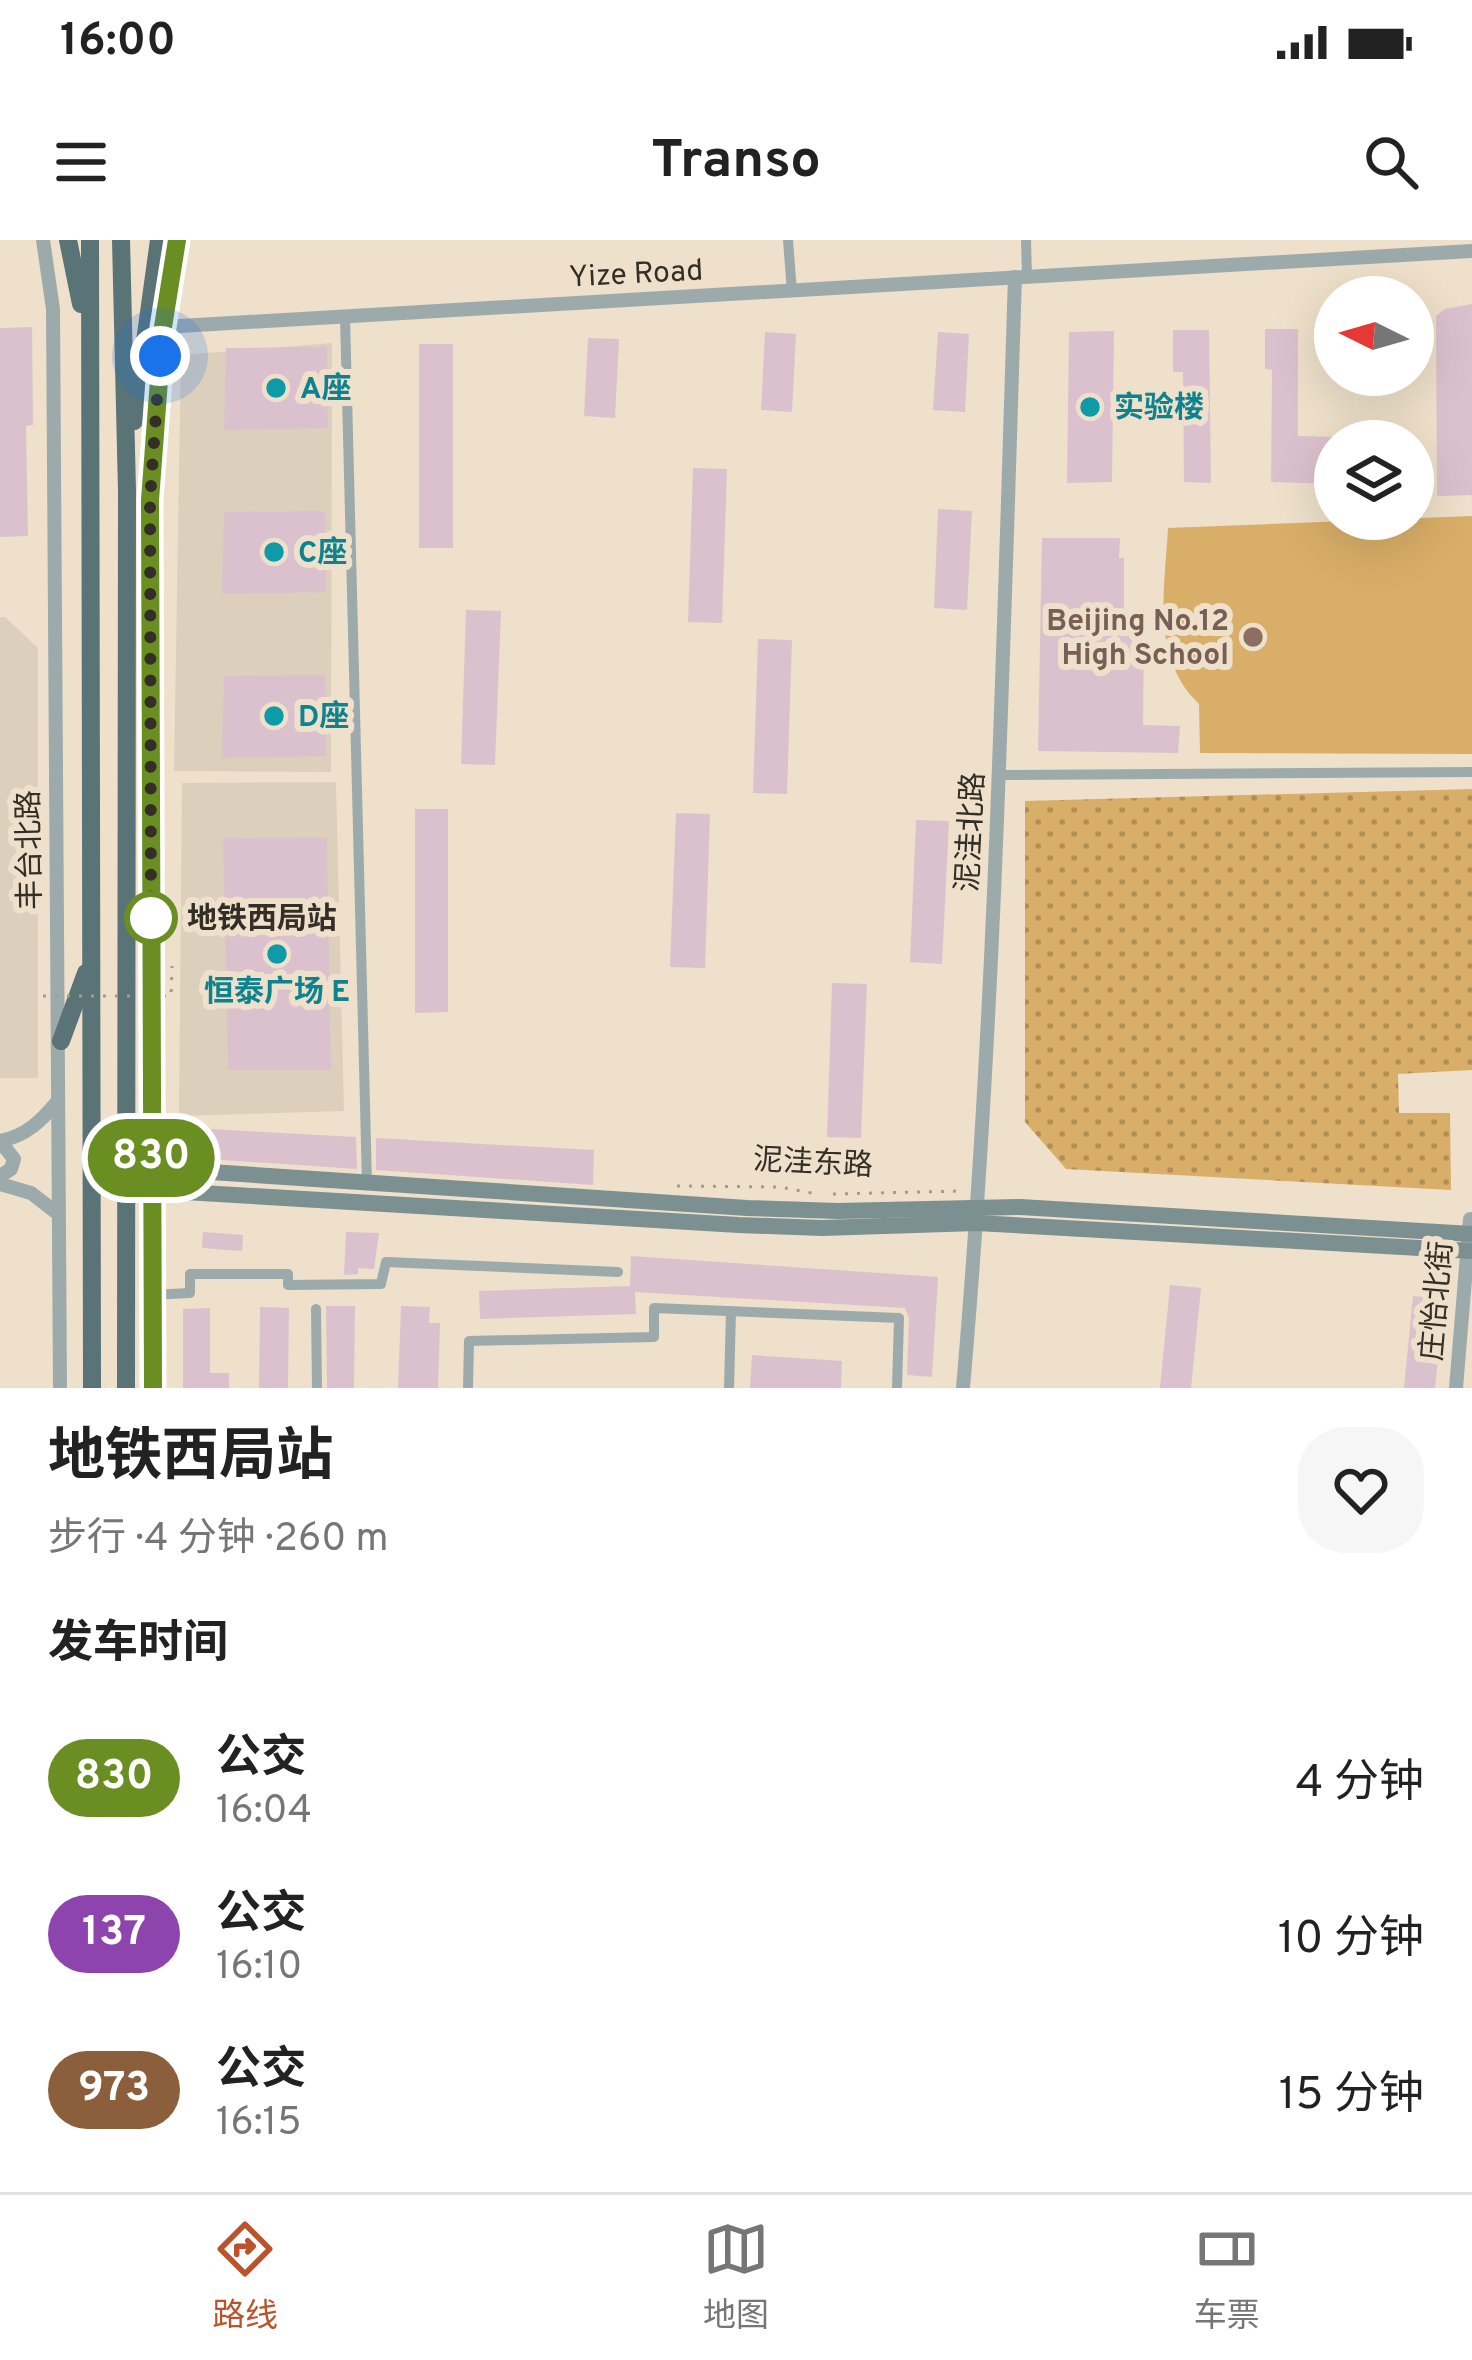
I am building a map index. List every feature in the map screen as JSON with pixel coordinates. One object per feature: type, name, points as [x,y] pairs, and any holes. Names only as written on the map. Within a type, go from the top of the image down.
[{"type":"highway","points":[[68,240],[89,344]]},
{"type":"highway","name":"丰台北路","points":[[90,240],[92,1388]]},
{"type":"highway","points":[[121,240],[127,491],[129,1388]]},
{"type":"highway","points":[[145,240],[154,325]]},
{"type":"highway","points":[[127,491],[154,325],[159,240]]},
{"type":"highway","points":[[61,1041],[90,962]]},
{"type":"main road","name":"泥洼东路","points":[[151,1168],[367,1186],[770,1209],[979,1207],[1470,1237]]},
{"type":"main road","points":[[198,1193],[194,1183],[199,1178],[298,1180]]},
{"type":"main road","name":"泥洼东路","points":[[151,1190],[780,1227],[979,1207]]},
{"type":"street","name":"丰台北路","points":[[44,240],[53,309],[60,1388]]},
{"type":"street","points":[[153,1388],[150,500],[154,325],[177,240]]},
{"type":"street","points":[[788,240],[792,292]]},
{"type":"street","points":[[1021,277],[1026,240]]},
{"type":"street","name":"Yize Road","points":[[154,325],[1472,250]]},
{"type":"street","name":"泥洼北路","points":[[963,1388],[979,1207],[1021,277]]},
{"type":"street","points":[[345,317],[367,1186]]},
{"type":"street","points":[[999,776],[1472,772]]},
{"type":"street","points":[[57,1102],[18,1137],[0,1141],[14,1160],[0,1180],[31,1193],[57,1213]]},
{"type":"street","name":"庄怡北街","points":[[1456,1388],[1470,1237]]},
{"type":"street","points":[[152,1295],[190,1293],[190,1274],[288,1274],[288,1285],[381,1283],[386,1262],[618,1272]]},
{"type":"street","points":[[468,1388],[469,1341],[654,1337],[655,1308],[898,1318],[897,1388]]},
{"type":"street","points":[[316,1309],[317,1388]]},
{"type":"street","points":[[729,1388],[731,1311]]},
{"type":"path","points":[[43,996],[171,996],[172,966]]},
{"type":"path","name":"泥洼东路","points":[[659,1188],[701,1184],[780,1187],[979,1207]]},
{"type":"shaded area","points":[[332,343],[331,772],[174,771],[181,355]]},
{"type":"shaded area","points":[[1472,516],[1472,754],[1200,753],[1199,704],[1183,685],[1167,644],[1168,528],[1314,522],[1314,540],[1434,540],[1434,518]]},
{"type":"shaded area","points":[[0,617],[38,648],[38,1078],[0,1078]]},
{"type":"shaded area","points":[[336,782],[344,1111],[179,1116],[182,783]]},
{"type":"shaded area","points":[[1472,789],[1472,1070],[1398,1074],[1399,1113],[1450,1113],[1451,1190],[1066,1169],[1025,1122],[1025,801]]},
{"type":"building","points":[[1472,304],[1472,495],[1437,496],[1436,316],[1445,309]]},
{"type":"building","points":[[32,327],[33,425],[26,426],[28,536],[0,537],[0,328]]},
{"type":"building","points":[[1265,329],[1298,329],[1298,436],[1314,436],[1314,483],[1271,482],[1272,370],[1265,369]]},
{"type":"building","points":[[1173,330],[1209,330],[1211,483],[1184,482],[1183,372],[1173,372]]},
{"type":"building","name":"实验楼","points":[[1114,331],[1112,482],[1067,483],[1069,332]]},
{"type":"building","points":[[765,332],[796,334],[792,412],[761,410]]},
{"type":"building","points":[[938,332],[969,334],[965,412],[933,410]]},
{"type":"building","points":[[588,338],[619,339],[615,418],[584,416]]},
{"type":"building","points":[[419,344],[453,344],[453,548],[419,548]]},
{"type":"building","name":"A座","points":[[327,347],[328,428],[224,430],[226,348]]},
{"type":"building","points":[[693,468],[727,469],[722,623],[688,622]]},
{"type":"building","points":[[938,509],[972,511],[967,610],[934,608]]},
{"type":"building","name":"C座","points":[[325,511],[326,592],[222,594],[224,512]]},
{"type":"building","points":[[1042,538],[1120,538],[1124,626],[1144,626],[1143,725],[1180,726],[1178,753],[1038,751]]},
{"type":"building","points":[[466,610],[501,611],[495,765],[461,764]]},
{"type":"building","points":[[758,639],[792,640],[787,794],[753,793]]},
{"type":"building","name":"D座","points":[[325,675],[326,756],[222,758],[224,676]]},
{"type":"building","points":[[415,809],[448,809],[448,1012],[415,1013]]},
{"type":"building","points":[[676,813],[710,814],[705,968],[670,967]]},
{"type":"building","points":[[916,820],[949,821],[942,964],[910,962]]},
{"type":"building","name":"恒泰广场 E","points":[[327,837],[331,1070],[228,1070],[223,838]]},
{"type":"building","points":[[832,983],[867,984],[861,1138],[827,1137]]},
{"type":"building","points":[[210,1129],[356,1137],[357,1169],[208,1159]]},
{"type":"building","points":[[376,1138],[594,1150],[593,1185],[376,1170]]},
{"type":"building","points":[[203,1232],[243,1235],[242,1251],[202,1248]]},
{"type":"building","points":[[346,1232],[379,1233],[374,1269],[358,1268],[358,1274],[344,1275]]},
{"type":"building","points":[[631,1256],[938,1277],[932,1377],[907,1375],[909,1318],[905,1308],[635,1292],[636,1314],[480,1319],[479,1291],[630,1286]]},
{"type":"building","points":[[1170,1285],[1201,1288],[1191,1388],[1160,1388]]},
{"type":"building","points":[[1413,1296],[1444,1299],[1435,1388],[1404,1388]]},
{"type":"building","points":[[326,1306],[355,1306],[354,1388],[327,1388]]},
{"type":"building","points":[[401,1306],[430,1307],[429,1323],[440,1323],[438,1388],[398,1388]]},
{"type":"building","points":[[260,1307],[289,1308],[288,1388],[259,1388]]},
{"type":"building","points":[[210,1308],[210,1373],[229,1373],[229,1388],[183,1388],[183,1309]]},
{"type":"building","points":[[752,1355],[842,1361],[841,1388],[750,1388]]},
{"type":"bus line","name":"830","points":[[153,1388],[150,500],[163,327],[177,240]]},
{"type":"place","name":"A座","points":[[276,388]]},
{"type":"place","name":"实验楼","points":[[1090,407]]},
{"type":"place","name":"C座","points":[[274,552]]},
{"type":"place","name":"Beijing No.12 High School","points":[[1253,637]]},
{"type":"place","name":"D座","points":[[274,716]]},
{"type":"place","name":"地铁西局站","points":[[151,918]]},
{"type":"place","name":"恒泰广场 E","points":[[277,954]]},
{"type":"route","points":[[151,918],[150,500],[160,356]]}]
